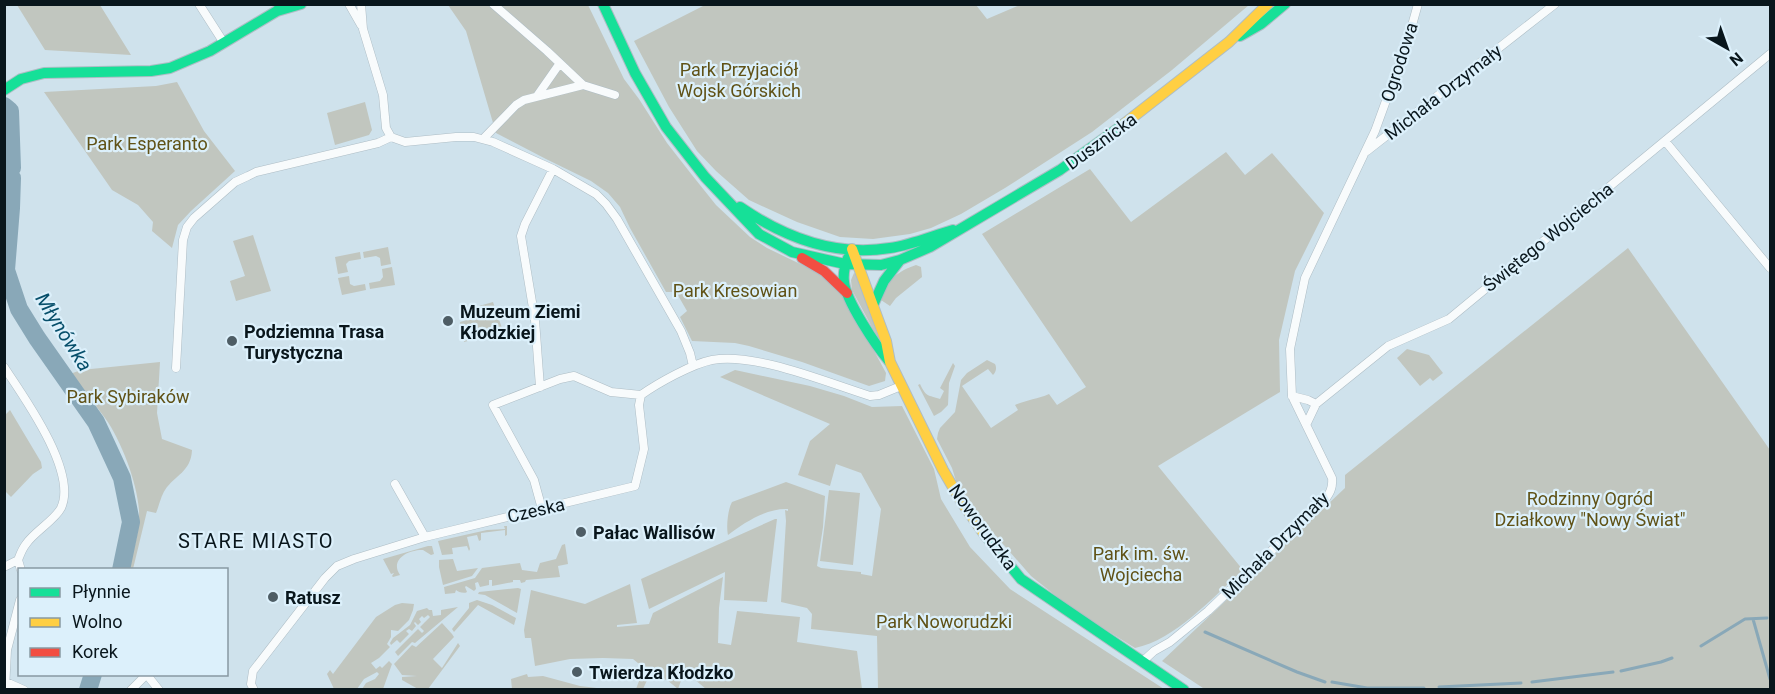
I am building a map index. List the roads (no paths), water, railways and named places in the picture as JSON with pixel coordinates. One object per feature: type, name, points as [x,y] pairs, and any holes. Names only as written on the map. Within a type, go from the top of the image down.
[{"type":"street","points":[[199,4],[224,44]]},
{"type":"street","points":[[8,87],[28,77],[44,73],[151,71],[170,68],[224,44],[280,8],[301,4]]},
{"type":"street","points":[[349,4],[363,29]]},
{"type":"street","points":[[361,4],[363,29],[383,95],[386,128],[391,136],[405,142],[456,137],[484,138],[553,169],[596,194],[606,204],[681,331],[693,366]]},
{"type":"street","points":[[493,4],[583,85],[615,95]]},
{"type":"street","points":[[603,4],[635,73],[656,111],[690,158],[759,234],[824,271],[848,295]]},
{"type":"street","name":"Dusznicka","points":[[792,252],[845,264],[881,265],[900,261],[930,248],[1060,170],[1101,142],[1229,42],[1268,4]]},
{"type":"street","name":"Dusznicka","points":[[1229,42],[1261,24],[1285,4]]},
{"type":"street","name":"Ogrodowa","points":[[1365,152],[1403,54],[1418,4]]},
{"type":"street","name":"Michała Drzymały","points":[[1142,662],[1208,611],[1330,493],[1333,485],[1332,478],[1292,396],[1290,349],[1305,278],[1365,152],[1555,4]]},
{"type":"street","name":"Świętego Wojciecha","points":[[1307,423],[1316,405],[1388,346],[1449,319],[1770,54]]},
{"type":"street","points":[[537,96],[560,63]]},
{"type":"street","points":[[484,138],[516,105],[524,100],[583,85]]},
{"type":"street","points":[[176,368],[183,240],[187,227],[194,218],[236,182],[256,172],[378,143],[391,136]]},
{"type":"street","points":[[1665,141],[1770,268]]},
{"type":"street","points":[[540,387],[535,320],[521,243],[522,230],[553,169]]},
{"type":"street","name":"Dusznicka","points":[[727,200],[791,235],[852,249],[892,248],[964,226]]},
{"type":"street","points":[[845,264],[852,249]]},
{"type":"street","name":"Noworudzka","points":[[852,249],[886,341],[890,362],[901,386],[951,485],[1005,561],[1021,579],[1184,690]]},
{"type":"street","points":[[873,306],[879,287],[900,261]]},
{"type":"street","name":"Noworudzka","points":[[845,264],[844,282],[848,295],[876,346],[890,362]]},
{"type":"street","points":[[542,509],[534,480],[493,405],[540,387],[574,376],[611,392],[641,395],[693,366],[711,360],[743,360],[777,366],[870,396],[879,395],[901,386]]},
{"type":"street","points":[[4,367],[53,448],[63,475],[64,496],[60,509],[25,544],[18,561],[20,568]]},
{"type":"street","name":"Czeska","points":[[254,690],[251,679],[253,670],[325,579],[338,566],[425,537],[635,486],[644,449],[639,405],[641,395]]},
{"type":"street","points":[[1292,396],[1308,400],[1316,405]]},
{"type":"street","points":[[395,484],[425,537]]},
{"type":"street","points":[[4,567],[18,561]]},
{"type":"street","points":[[18,608],[7,650],[5,686],[24,690]]},
{"type":"street","points":[[131,690],[146,676]]},
{"type":"street","points":[[148,676],[159,690]]},
{"type":"waterway","name":"Młynówka","points":[[4,106],[10,111],[12,168]]},
{"type":"waterway","name":"Młynówka","points":[[12,178],[6,270],[19,309],[96,422],[122,478],[131,522],[121,568]]},
{"type":"waterway","points":[[1701,646],[1745,619],[1767,618]]},
{"type":"waterway","points":[[1753,619],[1770,679]]},
{"type":"waterway","points":[[1205,632],[1325,682]]},
{"type":"waterway","points":[[1621,671],[1672,658]]},
{"type":"waterway","points":[[1532,682],[1613,672]]},
{"type":"waterway","name":"Młynówka","points":[[88,690],[92,676]]},
{"type":"waterway","points":[[1332,682],[1367,688],[1424,688]]},
{"type":"waterway","points":[[1439,687],[1521,683]]},
{"type":"place","name":"Muzeum Ziemi Kłodzkiej","points":[[448,321]]},
{"type":"place","name":"Podziemna Trasa Turystyczna","points":[[232,341]]},
{"type":"place","name":"Pałac Wallisów","points":[[581,532]]},
{"type":"place","name":"Ratusz","points":[[273,597]]},
{"type":"place","name":"Twierdza Kłodzko","points":[[577,672]]},
{"type":"district","name":"STARE MIASTO","points":[[256,541]]},
{"type":"park label","name":"Park Przyjaciół Wojsk Górskich","points":[[739,79]]},
{"type":"park label","name":"Park Esperanto","points":[[147,143]]},
{"type":"park label","name":"Park Kresowian","points":[[735,290]]},
{"type":"park label","name":"Park Sybiraków","points":[[128,396]]},
{"type":"park label","name":"Rodzinny Ogród Działkowy \"Nowy Świat\"","points":[[1590,508]]},
{"type":"park label","name":"Park im. św. Wojciecha","points":[[1141,563]]},
{"type":"park label","name":"Park Noworudzki","points":[[944,621]]}]
